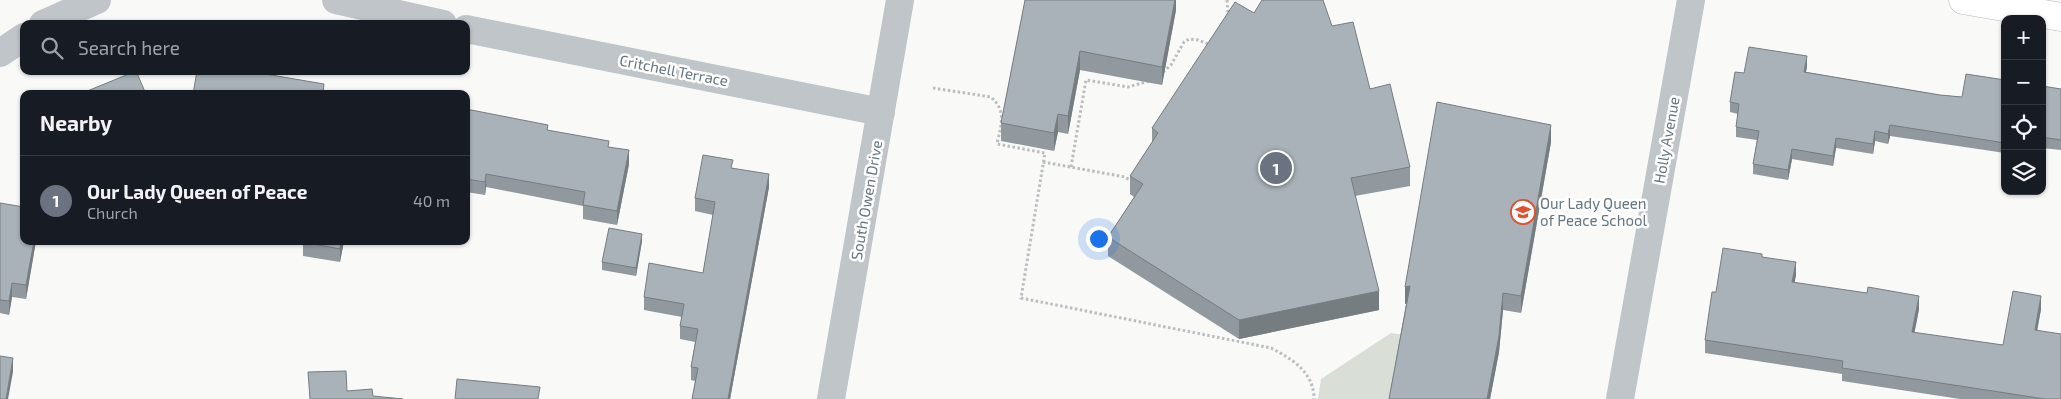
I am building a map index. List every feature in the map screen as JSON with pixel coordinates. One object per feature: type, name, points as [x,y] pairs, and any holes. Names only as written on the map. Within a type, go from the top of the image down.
[{"type":"main road","points":[[1963,0],[2004,4],[2061,17]]},
{"type":"street","points":[[52,20],[97,0]]},
{"type":"street","points":[[336,0],[425,20]]},
{"type":"street","name":"South Owen Drive","points":[[831,399],[900,0]]},
{"type":"street","name":"Holly Avenue","points":[[1620,399],[1691,0]]},
{"type":"street","name":"Critchell Terrace","points":[[470,30],[881,112]]},
{"type":"street","points":[[0,52],[20,40]]},
{"type":"path","points":[[1227,0],[1228,18]]},
{"type":"path","points":[[1071,166],[1086,80],[1128,87],[1149,82],[1171,65],[1184,42],[1189,39],[1198,40],[1210,46],[1215,39]]},
{"type":"path","points":[[933,88],[991,96],[998,103],[1002,111],[997,144],[1045,152],[1021,298],[1271,348],[1289,357],[1304,370],[1314,388],[1314,399]]},
{"type":"path","points":[[1043,162],[1125,177],[1136,184]]},
{"type":"shaded area","points":[[1391,333],[1404,335],[1392,399],[1318,399],[1321,379]]},
{"type":"building","points":[[1025,0],[1175,0],[1162,67],[1080,51],[1068,116],[1058,114],[1054,133],[1001,123]]},
{"type":"building","points":[[1262,0],[1323,0],[1332,26],[1353,22],[1370,89],[1390,84],[1410,167],[1351,178],[1379,291],[1239,320],[1108,237],[1143,184],[1130,176],[1158,133],[1152,128],[1235,2],[1254,13]]},
{"type":"building","points":[[1749,47],[1807,56],[1804,72],[1940,95],[1962,97],[1966,74],[2001,79],[2001,142],[1890,125],[1888,134],[1875,131],[1873,144],[1836,138],[1833,156],[1792,149],[1788,170],[1753,164],[1759,131],[1736,127],[1739,104],[1730,102],[1735,72],[1744,73]]},
{"type":"building","points":[[126,75],[138,75],[144,90],[90,90]]},
{"type":"building","points":[[196,75],[271,75],[324,84],[323,90],[194,90]]},
{"type":"building","points":[[2046,87],[2061,89],[2061,140],[2046,138]]},
{"type":"building","points":[[1437,102],[1551,125],[1521,296],[1503,293],[1499,336],[1487,399],[1389,399],[1410,286],[1405,287]]},
{"type":"building","points":[[470,110],[548,125],[547,130],[609,141],[608,147],[629,150],[617,211],[583,205],[585,192],[486,174],[485,182],[470,180]]},
{"type":"building","points":[[703,155],[733,160],[731,168],[769,174],[728,399],[692,399],[698,368],[691,367],[698,329],[680,326],[684,304],[644,297],[649,263],[703,273],[715,202],[695,198]]},
{"type":"building","points":[[0,203],[20,206],[20,245],[33,245],[26,285],[12,283],[9,301],[0,300]]},
{"type":"building","points":[[609,228],[642,234],[636,268],[602,262]]},
{"type":"building","points":[[319,245],[340,245],[340,249]]},
{"type":"building","points":[[1723,248],[1796,262],[1792,282],[1867,293],[1868,287],[1919,296],[1912,332],[2003,345],[2013,291],[2041,296],[2035,330],[2061,334],[2061,399],[2045,399],[1842,368],[1843,361],[1705,340],[1712,292],[1716,292]]},
{"type":"building","points":[[0,356],[13,358],[6,399],[0,399]]},
{"type":"building","points":[[346,371],[347,391],[372,389],[373,396],[403,399],[310,399],[308,372]]},
{"type":"building","points":[[457,379],[540,387],[538,399],[455,399]]},
{"type":"place","name":"Our Lady Queen of Peace","points":[[1276,168]]},
{"type":"place","name":"Our Lady Queen of Peace School","points":[[1523,212]]}]
